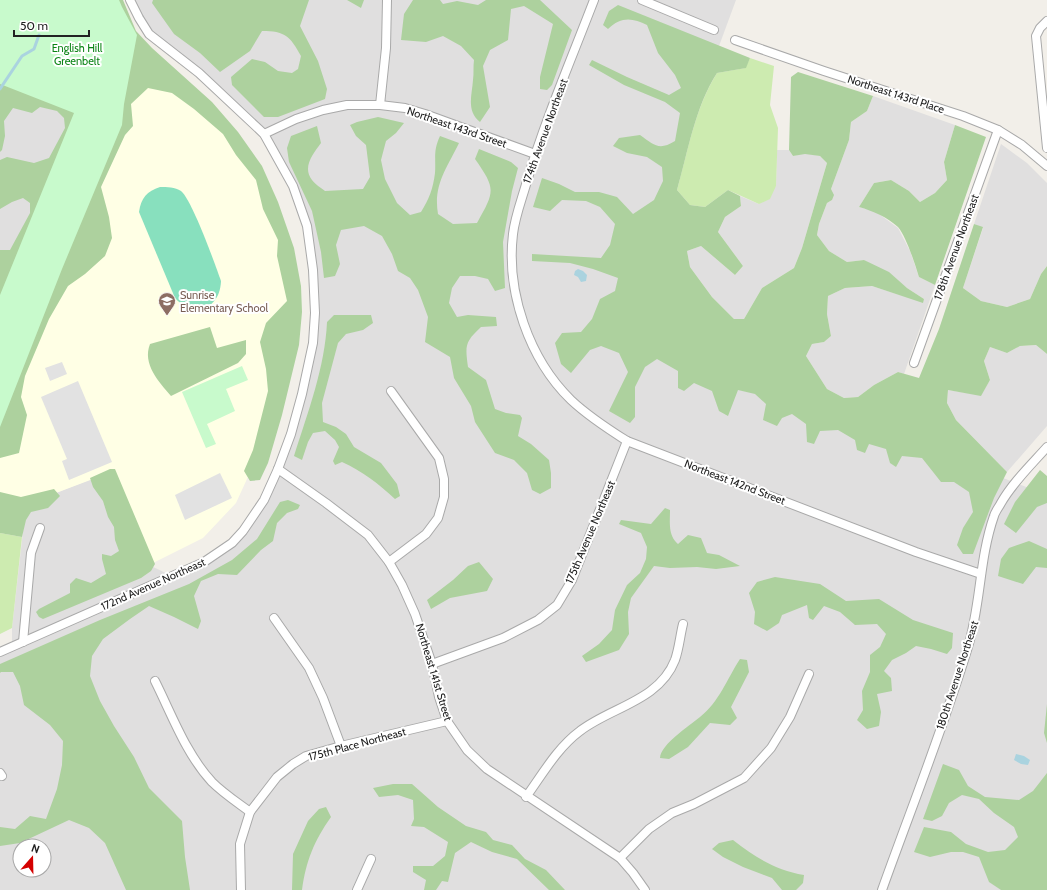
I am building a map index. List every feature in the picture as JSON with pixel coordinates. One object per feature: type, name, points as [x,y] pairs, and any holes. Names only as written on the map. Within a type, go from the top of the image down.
[{"type":"street","name":"172nd Avenue Northeast","points":[[0,652],[204,562],[232,543],[243,531],[264,500],[278,469],[291,434],[302,394],[313,343],[315,313],[314,277],[306,226],[292,186],[264,134],[199,73],[149,34],[130,0]]},
{"type":"street","points":[[380,106],[386,48],[387,0]]},
{"type":"street","name":"174th Avenue Northeast","points":[[529,336],[519,310],[514,284],[512,260],[513,234],[535,154],[594,0]]},
{"type":"street","points":[[642,0],[714,30]]},
{"type":"street","points":[[1047,22],[1040,28],[1036,36],[1047,148]]},
{"type":"street","name":"Northeast 143rd Place","points":[[735,40],[824,71],[963,116],[998,130],[1022,145],[1047,166]]},
{"type":"street","name":"Northeast 143rd Street","points":[[264,134],[296,119],[323,110],[347,105],[380,106],[405,108],[425,114],[535,154]]},
{"type":"street","name":"178th Avenue Northeast","points":[[914,363],[998,130]]},
{"type":"street","name":"Northeast 142nd Street","points":[[529,336],[541,361],[557,384],[571,400],[609,430],[628,441],[916,552],[981,574]]},
{"type":"street","points":[[389,562],[426,534],[438,518],[444,497],[444,479],[438,458],[391,391]]},
{"type":"street","name":"175th Avenue Northeast","points":[[432,664],[503,638],[538,620],[557,605],[572,580],[628,441]]},
{"type":"street","name":"180th Avenue Northeast","points":[[882,890],[950,702],[968,646],[979,596],[985,551],[994,515],[1008,491],[1047,447]]},
{"type":"street","name":"Northeast 141st Street","points":[[278,469],[368,535],[389,562],[416,614],[432,664],[439,697],[447,721],[467,750],[487,769],[526,797],[620,858],[645,890]]},
{"type":"street","points":[[23,642],[31,553],[40,528]]},
{"type":"street","points":[[274,618],[309,668],[323,698],[341,746]]},
{"type":"street","points":[[526,797],[566,742],[580,730],[641,698],[656,687],[668,672],[675,659],[683,624]]},
{"type":"street","points":[[620,858],[649,830],[672,813],[694,804],[744,778],[771,748],[790,717],[809,674]]},
{"type":"street","points":[[154,681],[190,752],[212,782],[250,812]]},
{"type":"street","name":"175th Place Northeast","points":[[241,890],[240,844],[250,812],[277,777],[306,756],[341,746],[447,721]]},
{"type":"street","points":[[357,890],[371,859]]},
{"type":"shaded area","points":[[130,0],[736,0],[615,328],[1047,495],[1047,831],[1026,890],[0,890],[0,652],[12,647],[12,628],[26,505],[109,472],[149,565],[172,576],[232,543],[264,500],[291,434],[315,313],[307,226],[293,186],[264,134],[149,34]]},
{"type":"shaded area","name":"Sunrise Elementary School","points":[[137,35],[243,142],[273,191],[285,236],[293,289],[262,446],[236,503],[203,538],[149,565],[109,473],[0,514],[0,427]]},
{"type":"shaded area","points":[[0,84],[74,112],[0,295]]},
{"type":"shaded area","points":[[873,96],[955,125],[944,162],[947,180],[935,193],[920,202],[909,191],[891,180],[874,183],[859,207],[875,211],[898,228],[910,251],[919,277],[935,285],[904,374],[898,372],[874,385],[858,397],[844,398],[827,389],[806,356],[812,344],[824,342],[831,336],[827,314],[828,296],[845,288],[872,286],[922,302],[924,299],[864,260],[847,262],[829,251],[817,235],[819,224],[827,203],[832,200],[831,189],[849,140],[851,122],[867,111]]},
{"type":"shaded area","points":[[1001,144],[1027,163],[1047,183],[1047,266],[1041,274],[1030,299],[1007,307],[981,301],[963,288],[983,228],[974,224]]},
{"type":"shaded area","points":[[777,150],[789,150],[793,156],[805,153],[820,156],[827,163],[802,248],[794,268],[762,288],[744,319],[734,319],[712,297],[690,267],[687,251],[701,246],[735,275],[743,266],[718,232],[725,217],[741,206],[740,196],[759,204],[776,186]]},
{"type":"shaded area","points":[[1036,345],[1047,354],[1047,426],[1007,472],[956,420],[947,403],[948,390],[981,395],[990,380],[984,361],[990,347],[1007,353],[1020,346]]},
{"type":"shaded area","points":[[62,362],[67,374],[50,381],[45,368]]},
{"type":"shaded area","points":[[78,381],[112,462],[69,480],[62,461],[67,459],[41,397]]},
{"type":"shaded area","points":[[220,473],[232,498],[185,520],[175,495]]},
{"type":"green space","points":[[0,0],[123,0],[136,31],[152,48],[212,102],[238,132],[262,166],[278,202],[294,248],[301,286],[302,312],[299,345],[282,415],[268,463],[260,480],[250,481],[244,471],[253,450],[268,391],[266,369],[260,342],[266,323],[287,301],[277,256],[278,240],[263,209],[256,180],[236,155],[223,134],[194,109],[172,93],[148,88],[131,104],[133,126],[125,135],[101,187],[109,217],[112,238],[105,256],[85,274],[68,286],[49,319],[25,376],[21,397],[27,415],[19,453],[0,458],[0,250],[10,250],[30,213],[30,203],[23,198],[0,209],[0,160],[7,157],[34,163],[49,158],[65,128],[64,118],[57,111],[40,107],[32,113],[13,108],[4,121],[5,136],[2,150],[0,152]]},
{"type":"green space","name":"English Hill Greenbelt","points":[[0,0],[119,0],[137,35],[124,104],[122,125],[62,269],[0,427],[0,295],[74,113],[0,84]]},
{"type":"green space","points":[[153,0],[309,0],[300,26],[318,61],[327,89],[325,99],[278,117],[264,117],[232,85],[231,77],[252,59],[265,62],[278,71],[292,73],[298,69],[301,56],[290,39],[276,32],[262,31],[250,51],[220,72],[200,53],[174,34],[152,3]]},
{"type":"green space","points":[[347,0],[364,0],[361,8]]},
{"type":"green space","points":[[413,0],[440,0],[443,4],[457,1],[478,5],[486,0],[540,0],[572,30],[552,85],[547,90],[540,89],[540,77],[553,24],[524,6],[511,9],[508,40],[490,50],[483,66],[490,107],[480,122],[476,118],[471,108],[474,60],[461,46],[443,36],[426,42],[401,40],[404,14]]},
{"type":"green space","points":[[618,5],[750,58],[746,68],[717,73],[709,86],[698,115],[677,190],[690,205],[705,207],[728,190],[740,196],[741,206],[725,217],[718,232],[743,266],[735,275],[701,246],[687,251],[690,267],[712,297],[734,319],[744,319],[762,288],[794,268],[802,248],[827,163],[820,156],[805,154],[793,156],[789,150],[791,77],[798,72],[873,96],[867,111],[851,122],[849,140],[831,189],[834,195],[832,200],[827,203],[819,224],[817,235],[829,251],[847,262],[864,260],[889,272],[907,288],[924,299],[923,303],[872,286],[845,288],[828,296],[827,314],[831,336],[824,342],[812,344],[806,356],[827,389],[844,398],[858,397],[874,385],[898,372],[919,378],[939,329],[974,224],[983,227],[963,288],[981,301],[1007,307],[1030,299],[1041,274],[1047,266],[1047,354],[1036,345],[1020,346],[1007,353],[990,347],[984,361],[990,380],[981,396],[948,390],[947,403],[956,420],[1007,472],[994,498],[973,554],[963,554],[957,545],[963,528],[973,512],[969,492],[954,482],[941,482],[922,458],[902,456],[896,467],[890,463],[886,449],[869,444],[865,453],[857,450],[855,440],[838,430],[820,431],[814,444],[807,442],[806,424],[792,414],[782,418],[777,426],[763,420],[766,404],[755,394],[738,390],[728,416],[719,411],[712,391],[694,383],[684,391],[678,388],[678,371],[657,359],[645,367],[635,387],[635,417],[630,423],[609,411],[628,372],[619,353],[601,346],[590,350],[571,373],[561,364],[555,343],[562,333],[581,332],[592,319],[600,299],[615,291],[618,278],[570,263],[532,261],[532,254],[601,258],[610,245],[615,224],[600,207],[586,201],[562,200],[550,211],[533,207],[542,178],[575,192],[599,192],[617,197],[633,214],[654,200],[663,181],[662,167],[647,157],[627,153],[613,146],[619,138],[640,135],[657,146],[665,146],[675,141],[680,113],[665,102],[624,85],[589,65],[592,60],[669,95],[681,88],[675,75],[658,53],[647,25],[632,20],[622,20],[608,29],[603,25],[609,11]]},
{"type":"green space","points":[[750,58],[774,66],[770,105],[778,128],[776,186],[770,199],[759,204],[728,190],[705,207],[690,205],[677,190],[693,130],[709,86],[717,73],[745,68]]},
{"type":"green space","points":[[378,117],[404,123],[396,133],[386,141],[381,160],[385,179],[397,203],[410,215],[421,212],[430,194],[435,173],[436,150],[440,136],[459,143],[442,177],[437,194],[438,214],[453,224],[477,223],[490,197],[490,184],[475,159],[479,149],[511,162],[518,168],[512,191],[503,242],[505,288],[495,291],[488,279],[475,276],[460,276],[452,288],[449,303],[457,317],[468,315],[496,317],[497,326],[481,327],[469,340],[467,344],[468,367],[486,380],[495,409],[506,413],[520,415],[522,418],[518,436],[531,444],[549,460],[551,488],[540,494],[532,490],[527,473],[514,460],[495,453],[475,422],[471,406],[454,378],[450,357],[425,342],[428,317],[418,290],[410,278],[398,271],[392,254],[382,236],[364,226],[341,230],[336,245],[340,264],[335,276],[324,278],[321,252],[312,211],[289,162],[287,148],[291,136],[317,126],[321,143],[308,165],[308,170],[312,180],[322,189],[325,191],[363,189],[370,177],[366,145],[356,136],[350,125]]},
{"type":"green space","points":[[955,125],[986,137],[935,285],[919,277],[907,243],[898,227],[880,215],[859,207],[874,183],[891,180],[909,191],[920,202],[935,193],[947,180],[944,162]]},
{"type":"green space","points":[[160,187],[176,189],[181,191],[186,197],[197,219],[214,261],[221,281],[220,291],[211,304],[205,308],[190,308],[175,298],[139,212],[141,203],[145,196]]},
{"type":"green space","points":[[334,315],[371,315],[373,323],[363,330],[346,334],[338,343],[322,403],[323,422],[336,427],[346,434],[354,447],[381,463],[397,484],[400,496],[395,499],[356,469],[342,462],[335,465],[333,461],[339,447],[335,440],[325,431],[313,433],[308,442],[302,460],[294,456],[319,373],[326,339],[327,322]]},
{"type":"green space","points":[[210,327],[217,348],[246,340],[246,354],[238,363],[171,396],[157,379],[150,366],[148,351],[150,344]]},
{"type":"green space","points":[[242,366],[248,380],[226,389],[235,411],[207,424],[216,444],[206,448],[182,392]]},
{"type":"green space","points":[[110,469],[115,469],[155,564],[151,571],[141,578],[43,619],[39,617],[36,612],[39,609],[70,593],[70,584],[76,578],[91,583],[106,574],[102,554],[111,556],[119,551],[115,540],[114,527],[108,517],[103,501],[93,487],[90,478]]},
{"type":"green space","points":[[1040,470],[1047,476],[1047,503],[1037,507],[1016,533],[1004,524],[1015,502]]},
{"type":"green space","points":[[54,489],[60,496],[48,508],[31,512],[26,520],[22,537],[0,533],[0,492],[21,497]]},
{"type":"green space","points":[[288,500],[300,505],[298,509],[287,513],[277,523],[273,541],[261,550],[237,575],[218,574],[201,581],[194,596],[201,621],[198,629],[149,606],[103,639],[92,656],[90,676],[100,701],[134,757],[149,788],[182,821],[190,890],[126,890],[105,843],[89,828],[69,820],[31,838],[12,838],[12,844],[0,846],[0,827],[15,829],[30,816],[46,819],[57,789],[62,765],[63,741],[50,725],[24,705],[20,686],[13,672],[0,673],[0,664],[100,620],[189,584],[232,560],[257,539],[280,502]]},
{"type":"green space","points":[[665,508],[670,510],[671,533],[678,544],[688,535],[701,538],[707,553],[719,555],[740,566],[716,569],[697,567],[670,568],[654,566],[631,598],[628,612],[629,634],[619,650],[586,662],[582,656],[599,644],[612,630],[615,610],[627,585],[640,573],[646,559],[647,547],[641,533],[619,524],[621,520],[651,524]]},
{"type":"green space","points":[[0,533],[22,537],[12,628],[0,634]]},
{"type":"green space","points":[[1029,541],[1047,549],[1047,568],[1036,567],[1023,584],[998,576],[1001,559],[1009,548]]},
{"type":"green space","points":[[479,562],[493,579],[487,591],[450,598],[431,609],[427,600],[453,580],[468,566]]},
{"type":"green space","points":[[775,577],[820,584],[846,601],[879,599],[913,620],[953,633],[952,648],[947,654],[916,646],[892,660],[884,671],[891,678],[892,691],[877,694],[881,712],[879,726],[867,729],[857,720],[863,710],[862,691],[870,672],[870,655],[880,647],[886,634],[877,624],[855,625],[840,612],[824,606],[813,620],[809,618],[807,605],[782,615],[779,623],[767,631],[754,624],[755,612],[749,593],[757,582]]},
{"type":"green space","points":[[740,659],[747,660],[749,672],[731,707],[737,718],[730,725],[710,723],[688,747],[669,759],[660,758],[665,747],[670,741],[707,711],[722,690]]},
{"type":"green space","points":[[1047,704],[1047,743],[1044,733]]},
{"type":"green space","points":[[943,764],[959,770],[968,786],[985,797],[1019,800],[1033,791],[1047,773],[1047,890],[1001,890],[989,882],[979,857],[963,852],[951,852],[930,857],[914,852],[924,827],[951,832],[966,844],[988,852],[1005,850],[1018,837],[1014,827],[994,813],[979,799],[962,795],[949,803],[942,816],[932,821],[923,819]]},
{"type":"green space","points":[[393,784],[412,784],[438,807],[466,826],[486,832],[493,840],[512,845],[525,859],[546,870],[565,890],[549,890],[517,859],[492,852],[471,842],[455,853],[448,882],[442,881],[436,890],[424,890],[426,880],[413,872],[413,866],[433,866],[445,856],[448,842],[424,827],[411,826],[414,819],[413,800],[398,795],[379,797],[373,788]]},
{"type":"green space","points":[[326,807],[331,817],[315,843],[308,860],[302,890],[292,890],[293,854],[308,821],[319,809]]},
{"type":"green space","points":[[733,840],[750,852],[775,866],[804,875],[803,883],[796,890],[782,890],[772,878],[743,867],[723,857],[712,849],[719,843]]},
{"type":"water","points":[[578,269],[587,275],[586,281],[581,282],[578,277],[574,275],[575,271]]},
{"type":"water","points":[[1016,754],[1024,756],[1030,760],[1028,765],[1021,764],[1014,760]]},
{"type":"waterway","points":[[0,89],[22,56],[34,49],[39,35]]},
{"type":"place","name":"Sunrise Elementary School","points":[[167,316]]}]
